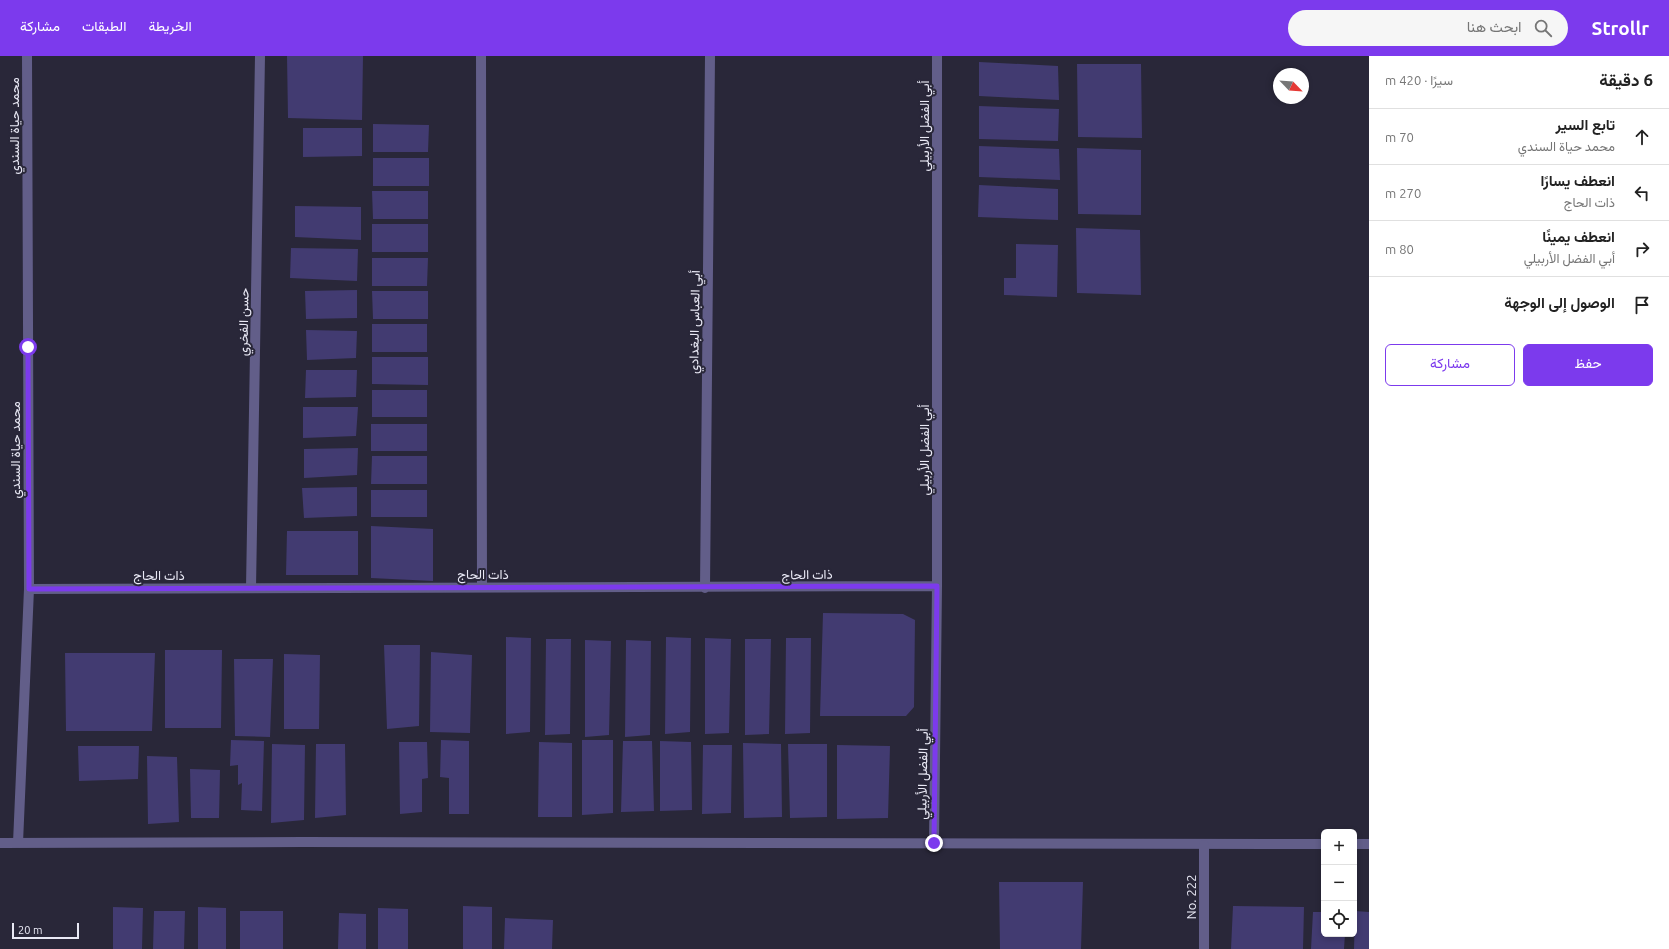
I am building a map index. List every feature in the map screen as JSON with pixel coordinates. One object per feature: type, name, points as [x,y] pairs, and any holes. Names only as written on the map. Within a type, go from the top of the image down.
[{"type":"street","name":"محمد حياة السندي","points":[[18,843],[29,589],[27,56]]},
{"type":"street","name":"حسن الفخري","points":[[251,588],[260,56]]},
{"type":"street","points":[[481,56],[482,587]]},
{"type":"street","name":"أبي العباس البغدادي","points":[[705,588],[710,56]]},
{"type":"street","name":"أبي الفضل الأربيلي","points":[[934,843],[937,586],[937,56]]},
{"type":"street","name":"ذات الحاج","points":[[29,589],[482,587],[705,588],[937,586]]},
{"type":"street","points":[[0,843],[318,842],[1204,845],[1321,844]]},
{"type":"street","points":[[1357,844],[1369,844]]},
{"type":"street","name":"No. 222","points":[[1204,845],[1204,949]]},
{"type":"building","points":[[287,56],[363,56],[362,120],[288,118]]},
{"type":"building","points":[[979,62],[1058,66],[1059,100],[979,96]]},
{"type":"building","points":[[1077,64],[1141,64],[1142,138],[1078,137]]},
{"type":"building","points":[[979,106],[1059,109],[1058,141],[979,139]]},
{"type":"building","points":[[373,124],[429,125],[428,152],[373,152]]},
{"type":"building","points":[[303,128],[362,128],[362,156],[303,157]]},
{"type":"building","points":[[979,146],[1059,149],[1060,180],[979,177]]},
{"type":"building","points":[[1077,148],[1141,150],[1141,215],[1078,214]]},
{"type":"building","points":[[373,158],[429,158],[429,186],[373,186]]},
{"type":"building","points":[[979,185],[1058,189],[1058,220],[978,217]]},
{"type":"building","points":[[372,191],[428,191],[428,219],[373,219]]},
{"type":"building","points":[[295,206],[361,207],[361,240],[295,237]]},
{"type":"building","points":[[372,224],[428,224],[428,252],[372,252]]},
{"type":"building","points":[[1076,228],[1140,230],[1141,295],[1077,293]]},
{"type":"building","points":[[1016,244],[1058,245],[1057,297],[1004,295],[1004,278],[1016,278]]},
{"type":"building","points":[[291,248],[358,249],[357,281],[290,278]]},
{"type":"building","points":[[372,258],[428,258],[427,286],[372,286]]},
{"type":"building","points":[[357,290],[357,318],[306,319],[305,291]]},
{"type":"building","points":[[372,291],[428,291],[428,319],[373,319]]},
{"type":"building","points":[[372,324],[427,324],[427,352],[372,352]]},
{"type":"building","points":[[306,330],[357,331],[356,358],[307,360]]},
{"type":"building","points":[[372,357],[428,357],[428,385],[372,384]]},
{"type":"building","points":[[306,370],[357,370],[356,397],[305,398]]},
{"type":"building","points":[[372,390],[427,390],[427,417],[372,417]]},
{"type":"building","points":[[303,407],[358,407],[356,436],[303,438]]},
{"type":"building","points":[[371,424],[427,424],[427,451],[371,451]]},
{"type":"building","points":[[358,448],[357,475],[304,478],[304,449]]},
{"type":"building","points":[[372,456],[427,456],[427,484],[371,484]]},
{"type":"building","points":[[357,487],[357,516],[304,518],[302,488]]},
{"type":"building","points":[[371,490],[427,490],[427,517],[371,517]]},
{"type":"building","points":[[371,526],[433,529],[433,581],[371,578]]},
{"type":"building","points":[[287,531],[358,531],[358,575],[286,575]]},
{"type":"building","points":[[823,613],[903,614],[915,620],[914,707],[906,716],[820,716]]},
{"type":"building","points":[[506,637],[531,638],[530,732],[506,734]]},
{"type":"building","points":[[666,637],[691,638],[690,732],[665,734]]},
{"type":"building","points":[[705,638],[731,639],[729,733],[705,734]]},
{"type":"building","points":[[786,638],[811,638],[810,733],[785,734]]},
{"type":"building","points":[[546,639],[571,639],[570,734],[545,735]]},
{"type":"building","points":[[745,639],[771,639],[769,734],[745,735]]},
{"type":"building","points":[[585,640],[611,641],[609,735],[585,737]]},
{"type":"building","points":[[626,640],[651,641],[650,735],[625,737]]},
{"type":"building","points":[[384,645],[420,645],[419,726],[387,729]]},
{"type":"building","points":[[165,650],[222,650],[221,728],[165,728]]},
{"type":"building","points":[[431,652],[472,655],[470,733],[430,732]]},
{"type":"building","points":[[65,653],[155,653],[152,731],[66,731]]},
{"type":"building","points":[[284,654],[320,655],[319,729],[284,729]]},
{"type":"building","points":[[234,659],[273,659],[270,737],[235,736]]},
{"type":"building","points":[[231,740],[264,741],[262,811],[241,810],[242,783],[238,785],[238,765],[230,766]]},
{"type":"building","points":[[441,740],[469,741],[469,814],[449,814],[449,778],[440,777]]},
{"type":"building","points":[[582,740],[613,740],[613,813],[582,815]]},
{"type":"building","points":[[623,741],[652,741],[654,811],[621,812]]},
{"type":"building","points":[[660,741],[691,742],[692,810],[660,811]]},
{"type":"building","points":[[399,742],[427,742],[428,778],[422,779],[422,812],[400,814]]},
{"type":"building","points":[[539,742],[572,743],[572,817],[538,817]]},
{"type":"building","points":[[743,743],[781,744],[782,817],[744,818]]},
{"type":"building","points":[[272,744],[305,745],[304,820],[271,823]]},
{"type":"building","points":[[316,744],[345,744],[346,815],[315,818]]},
{"type":"building","points":[[788,744],[827,744],[827,817],[790,818]]},
{"type":"building","points":[[703,745],[732,745],[731,813],[702,814]]},
{"type":"building","points":[[837,745],[890,746],[888,818],[837,819]]},
{"type":"building","points":[[78,746],[139,746],[138,779],[79,781]]},
{"type":"building","points":[[147,756],[177,757],[179,822],[148,824]]},
{"type":"building","points":[[190,769],[220,770],[219,818],[191,818]]},
{"type":"building","points":[[999,882],[1083,882],[1081,949],[1000,949]]},
{"type":"building","points":[[463,906],[492,907],[492,949],[463,949]]},
{"type":"building","points":[[1233,906],[1304,907],[1303,949],[1231,949]]},
{"type":"building","points":[[113,907],[143,908],[142,949],[113,949]]},
{"type":"building","points":[[198,907],[226,908],[226,949],[198,949]]},
{"type":"building","points":[[378,908],[408,909],[408,949],[378,949]]},
{"type":"building","points":[[154,911],[185,911],[184,949],[153,949]]},
{"type":"building","points":[[240,911],[283,911],[283,949],[240,949]]},
{"type":"building","points":[[1357,911],[1369,912],[1369,949],[1354,949],[1354,937],[1357,937]]},
{"type":"building","points":[[1313,912],[1321,912],[1321,937],[1345,937],[1344,949],[1311,949]]},
{"type":"building","points":[[339,913],[366,914],[366,949],[338,949]]},
{"type":"building","points":[[505,918],[553,920],[552,949],[504,949]]},
{"type":"route","points":[[28,347],[29,589],[482,587],[705,588],[937,586],[934,843]]}]
